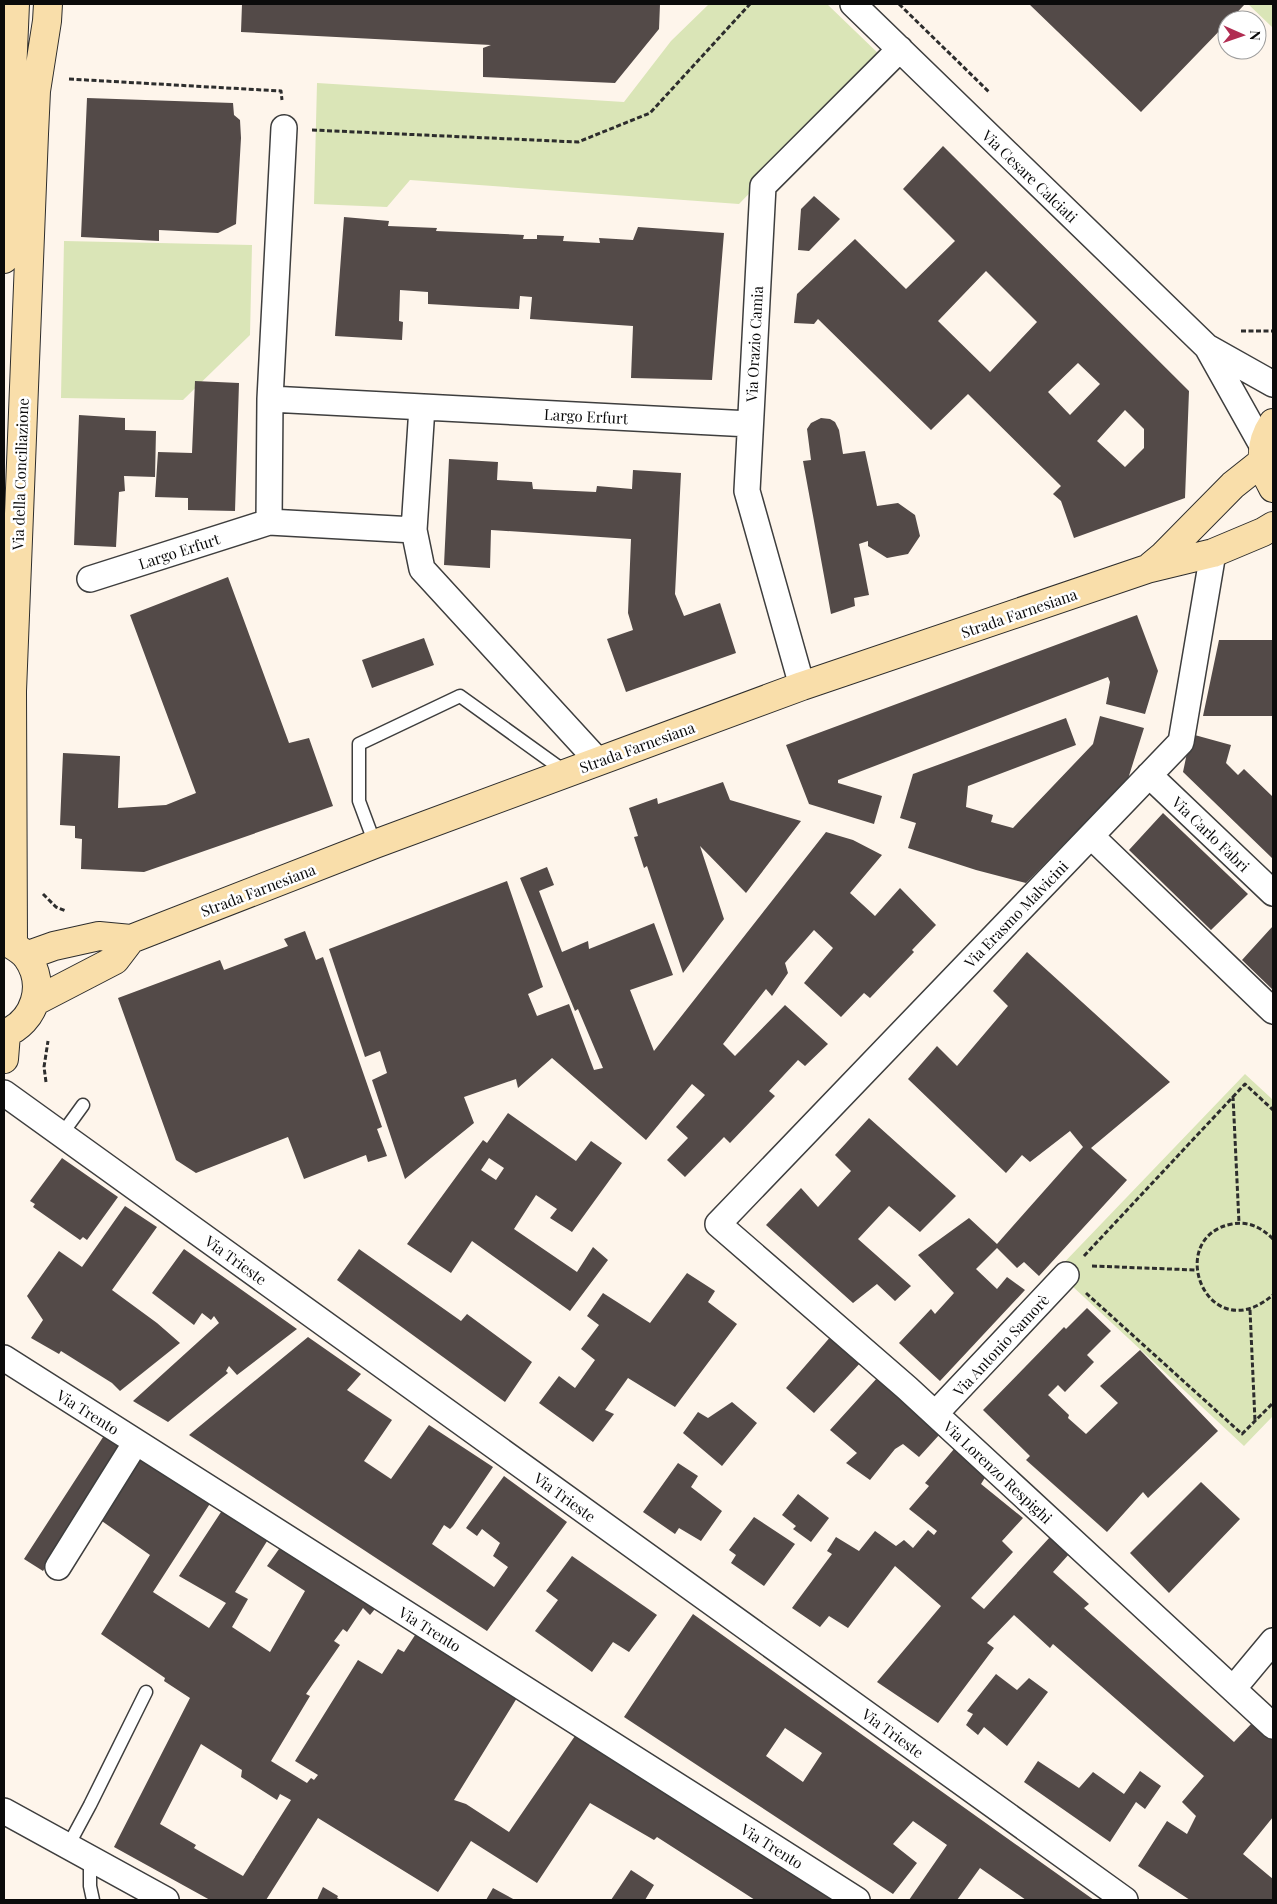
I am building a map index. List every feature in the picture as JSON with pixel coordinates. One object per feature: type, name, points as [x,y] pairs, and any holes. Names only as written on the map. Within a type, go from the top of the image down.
[{"type":"street","name":"Via della Conciliazione","points":[[14,947],[12,691],[16,133],[15,4]]},
{"type":"street","name":"Via della Conciliazione","points":[[4,259],[16,133],[36,91],[48,4]]},
{"type":"street","name":"Via Cesare Calciati","points":[[853,4],[1207,347],[1266,444]]},
{"type":"street","name":"Via Orazio Camia","points":[[802,686],[747,491],[763,186],[900,50]]},
{"type":"street","points":[[268,522],[270,399],[284,128]]},
{"type":"street","name":"Via Cesare Calciati","points":[[1207,347],[1273,384]]},
{"type":"street","name":"Largo Erfurt","points":[[270,399],[750,424]]},
{"type":"street","points":[[422,407],[414,530],[422,569],[598,761]]},
{"type":"street","points":[[1266,444],[1267,478],[1273,488]]},
{"type":"street","name":"Strada Farnesiana","points":[[1147,569],[1163,556],[1233,486],[1266,444]]},
{"type":"street","name":"Largo Erfurt","points":[[90,579],[268,522],[414,530]]},
{"type":"street","name":"Strada Farnesiana","points":[[14,947],[54,946],[99,936],[131,939],[375,844],[802,686],[1147,569],[1213,553],[1264,532],[1273,526]]},
{"type":"street","name":"Via Erasmo Malvicini","points":[[718,1224],[1180,742],[1213,553]]},
{"type":"street","name":"Via Carlo Fabri","points":[[1149,775],[1273,893]]},
{"type":"street","points":[[1090,836],[1273,1011]]},
{"type":"street","points":[[36,1001],[115,960],[131,939]]},
{"type":"street","points":[[4,1043],[29,1015],[36,1001],[37,985],[34,970],[14,947]]},
{"type":"street","name":"Via Trieste","points":[[4,1093],[1125,1900]]},
{"type":"street","name":"Via Lorenzo Respighi","points":[[718,1224],[936,1414],[1273,1726]]},
{"type":"street","name":"Via Antonio Samorè","points":[[936,1414],[1071,1270]]},
{"type":"street","name":"Via Trento","points":[[4,1358],[857,1900]]},
{"type":"street","points":[[58,1567],[136,1442]]},
{"type":"street","points":[[1233,1689],[1273,1641]]},
{"type":"street","points":[[4,1811],[166,1900]]},
{"type":"lane","points":[[375,844],[359,801],[359,744],[460,696],[566,773]]},
{"type":"lane","points":[[62,1134],[83,1105]]},
{"type":"lane","points":[[68,1846],[146,1692]]},
{"type":"lane","points":[[90,1858],[90,1886],[93,1900]]},
{"type":"path","points":[[68,78],[281,91],[284,128],[578,142],[650,113],[750,4]]},
{"type":"path","points":[[899,4],[992,94]]},
{"type":"path","points":[[1234,331],[1273,331]]},
{"type":"path","points":[[42,892],[56,907],[70,913]]},
{"type":"path","points":[[1071,1270],[1245,1084],[1273,1110]]},
{"type":"path","points":[[1233,1096],[1239,1223]]},
{"type":"path","points":[[1273,1239],[1265,1231],[1252,1225],[1239,1223],[1225,1226],[1213,1232],[1208,1238],[1198,1256],[1196,1270],[1200,1285],[1209,1297],[1221,1306],[1235,1310],[1250,1310],[1263,1304],[1273,1295]]},
{"type":"path","points":[[1071,1270],[1196,1270]]},
{"type":"path","points":[[1071,1270],[1242,1434],[1273,1402]]},
{"type":"path","points":[[1250,1310],[1255,1421]]},
{"type":"green space","points":[[709,4],[827,4],[882,57],[739,204],[410,180],[387,207],[314,204],[317,83],[624,102],[671,41]]},
{"type":"green space","points":[[1248,4],[1273,4],[1273,28],[1267,22],[1267,10],[1254,10]]},
{"type":"green space","points":[[64,241],[252,245],[250,335],[183,400],[61,398]]},
{"type":"green space","points":[[1245,1074],[1273,1100],[1273,1416],[1244,1446],[1056,1271]]},
{"type":"building","points":[[242,4],[660,4],[659,29],[615,83],[483,77],[483,48],[491,45],[241,32]]},
{"type":"building","points":[[1029,4],[1245,4],[1239,10],[1217,10],[1217,33],[1141,112]]},
{"type":"building","points":[[87,98],[233,103],[234,115],[240,120],[241,138],[236,224],[218,233],[159,230],[159,241],[81,237]]},
{"type":"building","points":[[943,146],[1189,391],[1185,498],[1074,538],[1061,501],[1053,494],[1061,486],[968,394],[931,430],[818,319],[814,324],[794,323],[797,294],[855,239],[906,289],[955,241],[903,189]],"holes":[[[986,271],[1037,322],[990,372],[938,321]],[[1078,363],[1100,384],[1070,415],[1048,392]],[[1125,410],[1144,429],[1144,448],[1125,467],[1097,441]]]},
{"type":"building","points":[[814,196],[840,219],[809,251],[798,250],[801,209]]},
{"type":"building","points":[[344,217],[389,221],[388,226],[437,228],[436,231],[524,235],[523,239],[537,239],[537,235],[564,236],[563,241],[600,243],[599,238],[633,240],[638,227],[724,233],[712,380],[631,378],[633,326],[530,319],[532,297],[520,296],[519,309],[479,307],[428,304],[428,292],[400,290],[399,321],[403,322],[402,340],[335,336]]},
{"type":"building","points":[[195,381],[239,383],[235,511],[188,510],[188,498],[155,497],[158,452],[192,453]]},
{"type":"building","points":[[79,415],[125,418],[125,430],[156,431],[155,477],[124,476],[125,491],[119,492],[116,547],[74,545]]},
{"type":"building","points":[[821,418],[830,419],[835,422],[839,430],[843,454],[865,451],[877,506],[898,503],[915,515],[920,536],[908,554],[887,558],[868,546],[868,541],[859,544],[869,595],[854,598],[855,606],[831,614],[803,461],[811,460],[807,429],[811,423]]},
{"type":"building","points":[[449,459],[498,462],[497,480],[532,482],[533,489],[596,492],[597,486],[632,489],[633,470],[681,473],[675,594],[684,616],[720,603],[736,653],[626,692],[607,639],[633,630],[628,613],[631,539],[491,530],[490,568],[444,565]]},
{"type":"building","points":[[228,577],[289,743],[309,738],[333,806],[144,872],[81,869],[82,839],[75,838],[75,826],[60,825],[63,753],[120,756],[118,808],[166,805],[196,793],[130,615]]},
{"type":"building","points":[[1137,615],[1158,671],[1145,714],[1106,704],[1110,682],[1108,677],[838,780],[838,783],[882,796],[874,824],[809,804],[786,745]]},
{"type":"building","points":[[424,638],[434,665],[372,688],[362,660]]},
{"type":"building","points":[[1219,640],[1273,640],[1273,716],[1203,716]]},
{"type":"building","points":[[1100,716],[1144,728],[1128,779],[1026,883],[976,870],[908,848],[916,823],[900,818],[913,774],[1066,718],[1076,745],[968,786],[966,807],[993,815],[991,822],[1013,828],[1093,744]]},
{"type":"building","points":[[1191,734],[1231,745],[1226,763],[1238,775],[1244,769],[1273,797],[1273,859],[1183,772]]},
{"type":"building","points":[[723,782],[730,800],[801,821],[746,893],[700,846],[724,919],[683,973],[647,866],[644,868],[634,837],[638,836],[629,808],[657,798],[658,804]]},
{"type":"building","points":[[1163,813],[1248,894],[1211,930],[1129,850]]},
{"type":"building","points":[[826,832],[853,840],[882,855],[850,893],[875,916],[900,888],[936,925],[912,950],[914,952],[870,998],[864,993],[841,1017],[804,983],[833,948],[814,930],[785,963],[788,973],[772,996],[766,989],[723,1044],[735,1056],[785,1005],[828,1044],[805,1066],[798,1060],[769,1091],[775,1096],[730,1143],[724,1137],[685,1177],[667,1160],[688,1138],[676,1127],[705,1095],[692,1084],[646,1140],[552,1058],[518,1088],[516,1079],[464,1097],[474,1123],[405,1179],[372,1080],[387,1073],[380,1051],[365,1057],[329,949],[507,881],[543,987],[528,994],[537,1016],[569,1004],[594,1070],[603,1068],[578,1009],[575,1011],[520,878],[547,867],[554,885],[539,891],[562,952],[588,941],[589,949],[654,923],[673,975],[630,990],[654,1051]]},
{"type":"building","points":[[1273,926],[1273,990],[1242,960]]},
{"type":"building","points":[[305,931],[316,960],[323,957],[382,1127],[377,1129],[387,1156],[368,1162],[366,1155],[304,1179],[288,1137],[196,1173],[176,1160],[118,998],[220,960],[224,970],[288,946],[284,939]]},
{"type":"building","points":[[1027,952],[1170,1082],[1091,1148],[1127,1180],[1039,1276],[1024,1262],[1017,1268],[997,1248],[976,1269],[997,1289],[1007,1277],[1025,1290],[940,1381],[899,1343],[931,1309],[935,1314],[954,1293],[918,1255],[969,1218],[997,1244],[1083,1147],[1070,1131],[1030,1162],[1022,1155],[1006,1173],[908,1079],[937,1046],[957,1066],[1008,1006],[993,991]]},
{"type":"building","points":[[508,1113],[576,1161],[591,1141],[622,1163],[572,1232],[550,1218],[557,1209],[536,1195],[514,1229],[577,1272],[593,1247],[608,1260],[570,1311],[472,1241],[451,1273],[407,1244],[483,1140],[487,1143]],"holes":[[[489,1158],[504,1168],[496,1180],[481,1170]]]},
{"type":"building","points":[[869,1118],[956,1196],[920,1232],[889,1206],[858,1239],[911,1286],[895,1301],[877,1284],[853,1303],[766,1225],[801,1188],[818,1207],[851,1171],[835,1155]]},
{"type":"building","points":[[62,1158],[118,1197],[87,1240],[83,1237],[80,1240],[33,1207],[35,1204],[30,1201]]},
{"type":"building","points":[[125,1206],[157,1227],[112,1290],[157,1323],[180,1343],[120,1391],[112,1383],[61,1351],[59,1354],[31,1338],[43,1320],[27,1296],[59,1251],[82,1267]]},
{"type":"building","points":[[184,1249],[297,1329],[237,1375],[229,1366],[226,1371],[228,1373],[168,1422],[133,1401],[219,1323],[214,1316],[211,1320],[202,1313],[194,1325],[152,1293]]},
{"type":"building","points":[[359,1249],[461,1321],[467,1314],[532,1362],[505,1402],[337,1280]]},
{"type":"building","points":[[687,1273],[715,1291],[708,1302],[737,1324],[675,1407],[628,1378],[605,1410],[614,1414],[593,1442],[539,1403],[559,1376],[575,1388],[595,1360],[581,1349],[599,1325],[587,1316],[603,1293],[650,1323]]},
{"type":"building","points":[[1087,1308],[1111,1331],[1087,1355],[1094,1362],[1065,1392],[1058,1385],[1048,1395],[1069,1415],[1068,1418],[1086,1434],[1118,1403],[1100,1386],[1140,1350],[1218,1431],[1148,1498],[1143,1492],[1107,1532],[1026,1460],[1030,1456],[983,1410],[1064,1327],[1066,1329]]},
{"type":"building","points":[[832,1335],[862,1361],[814,1413],[786,1388]]},
{"type":"building","points":[[308,1337],[361,1374],[347,1390],[392,1420],[364,1461],[391,1479],[429,1425],[493,1467],[453,1526],[450,1529],[444,1525],[432,1544],[494,1587],[508,1567],[493,1556],[500,1543],[482,1529],[477,1536],[466,1528],[504,1476],[567,1522],[487,1631],[189,1435]]},
{"type":"building","points":[[878,1377],[940,1434],[919,1457],[903,1444],[895,1449],[870,1480],[846,1463],[857,1453],[830,1430]]},
{"type":"building","points":[[732,1402],[757,1423],[722,1466],[683,1433],[698,1412],[708,1418]]},
{"type":"building","points":[[107,1431],[125,1443],[43,1571],[24,1559]]},
{"type":"building","points":[[954,1449],[986,1476],[981,1484],[1023,1518],[1002,1541],[1013,1552],[971,1598],[984,1609],[1050,1537],[1070,1553],[1053,1572],[1089,1604],[1084,1608],[1234,1742],[1253,1722],[1273,1740],[1273,1817],[1243,1854],[1273,1879],[1273,1900],[1190,1900],[1138,1866],[1167,1821],[1187,1834],[1196,1816],[1182,1802],[1204,1776],[1053,1644],[1050,1648],[1014,1615],[987,1643],[994,1648],[938,1723],[877,1682],[941,1606],[895,1566],[848,1628],[829,1616],[820,1627],[792,1608],[832,1554],[827,1551],[836,1537],[859,1551],[875,1531],[896,1546],[904,1540],[913,1548],[928,1530],[934,1535],[937,1531],[909,1509],[929,1486],[925,1483]]},
{"type":"building","points":[[142,1454],[211,1502],[153,1592],[209,1628],[226,1603],[179,1576],[223,1509],[269,1538],[235,1592],[248,1599],[232,1627],[270,1652],[305,1591],[267,1566],[284,1542],[379,1604],[370,1615],[363,1608],[347,1632],[343,1629],[334,1641],[340,1645],[306,1694],[310,1696],[271,1761],[307,1783],[311,1778],[314,1780],[318,1775],[295,1761],[358,1660],[382,1674],[398,1649],[404,1652],[419,1629],[520,1693],[454,1800],[466,1804],[509,1832],[577,1733],[841,1900],[755,1900],[657,1837],[654,1840],[590,1803],[537,1883],[471,1841],[438,1892],[318,1818],[266,1900],[210,1900],[114,1847],[190,1698],[164,1681],[165,1678],[101,1634],[150,1555],[99,1519]],"holes":[[[201,1744],[242,1770],[241,1777],[277,1800],[280,1794],[291,1800],[243,1876],[194,1848],[196,1845],[160,1824]]]},
{"type":"building","points":[[678,1463],[698,1476],[691,1487],[722,1511],[701,1541],[679,1528],[675,1534],[643,1512]]},
{"type":"building","points":[[1201,1482],[1240,1519],[1169,1593],[1130,1553]]},
{"type":"building","points":[[798,1494],[829,1518],[811,1542],[793,1529],[796,1526],[782,1515]]},
{"type":"building","points":[[754,1517],[795,1544],[764,1586],[731,1563],[736,1555],[729,1550]]},
{"type":"building","points":[[572,1556],[657,1615],[629,1652],[613,1642],[592,1672],[535,1631],[558,1600],[546,1591]]},
{"type":"building","points":[[693,1614],[1094,1900],[1026,1900],[980,1868],[957,1900],[909,1900],[947,1845],[913,1821],[893,1844],[917,1863],[893,1894],[624,1717]],"holes":[[[785,1728],[822,1753],[803,1782],[766,1756]]]},
{"type":"building","points":[[996,1674],[1017,1690],[1029,1678],[1048,1692],[1007,1746],[984,1727],[978,1735],[966,1725],[973,1714],[967,1711]]},
{"type":"building","points":[[1038,1761],[1079,1788],[1093,1772],[1124,1794],[1140,1771],[1161,1786],[1145,1809],[1136,1802],[1110,1842],[1024,1782]]},
{"type":"building","points":[[631,1870],[654,1885],[645,1900],[611,1900]]},
{"type":"building","points":[[323,1887],[338,1896],[337,1898],[341,1900],[317,1900]]},
{"type":"building","points":[[493,1888],[515,1900],[486,1900]]}]
